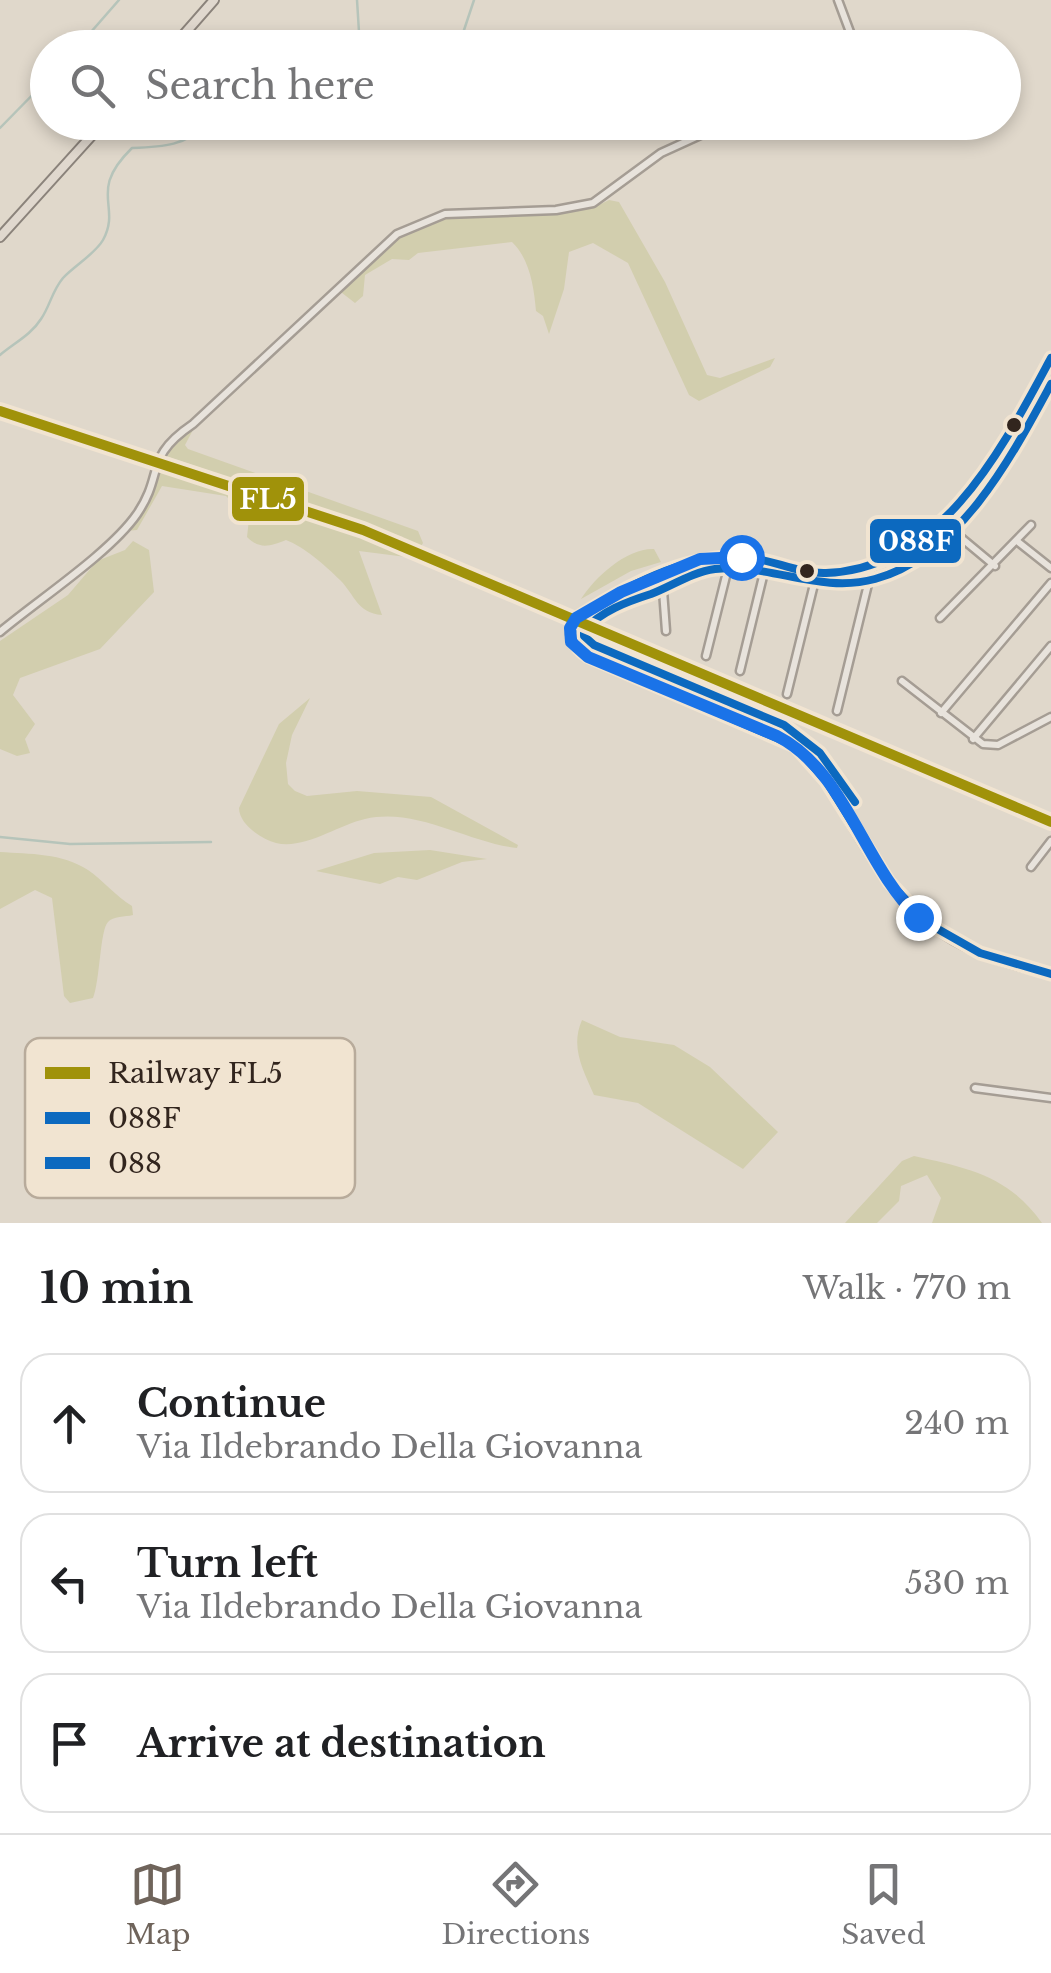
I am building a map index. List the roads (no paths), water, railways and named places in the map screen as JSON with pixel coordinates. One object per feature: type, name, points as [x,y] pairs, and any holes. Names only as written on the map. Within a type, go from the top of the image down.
[{"type":"main road","points":[[188,30],[214,0]]},
{"type":"main road","points":[[0,238],[88,140]]},
{"type":"street","points":[[838,0],[849,30]]},
{"type":"street","points":[[0,632],[125,528],[146,496],[168,441],[193,424],[396,234],[445,214],[587,205],[687,140]]},
{"type":"street","points":[[1051,358],[1020,417],[941,520],[914,547],[872,568],[817,572],[767,560],[731,556],[700,559],[634,586],[576,618],[570,632],[574,647],[795,746],[819,770],[885,881],[918,917],[976,953],[1051,974]]},
{"type":"street","points":[[1040,379],[1051,389]]},
{"type":"street","points":[[941,520],[995,566]]},
{"type":"street","points":[[940,618],[995,566],[1031,524]]},
{"type":"street","points":[[1017,541],[1051,568]]},
{"type":"street","points":[[706,656],[731,556]]},
{"type":"street","points":[[740,672],[767,560]]},
{"type":"street","points":[[837,711],[872,568]]},
{"type":"street","points":[[787,694],[817,572]]},
{"type":"street","points":[[662,577],[666,631]]},
{"type":"street","points":[[941,713],[1051,583]]},
{"type":"street","points":[[973,739],[1051,646]]},
{"type":"street","points":[[902,681],[973,739],[998,745],[1051,717]]},
{"type":"street","points":[[1031,867],[1051,841]]},
{"type":"street","points":[[1040,972],[1051,966]]},
{"type":"street","points":[[975,1088],[1051,1098]]},
{"type":"waterway","points":[[93,30],[119,0]]},
{"type":"waterway","points":[[357,0],[359,30]]},
{"type":"waterway","points":[[464,30],[474,0]]},
{"type":"waterway","points":[[0,128],[30,97]]},
{"type":"waterway","points":[[0,355],[37,325],[63,278],[103,240],[108,228],[108,187],[119,163],[132,148],[183,140]]},
{"type":"waterway","points":[[0,837],[70,844],[211,842]]},
{"type":"rail line","name":"FL5","points":[[0,411],[363,530],[1051,822]]}]
